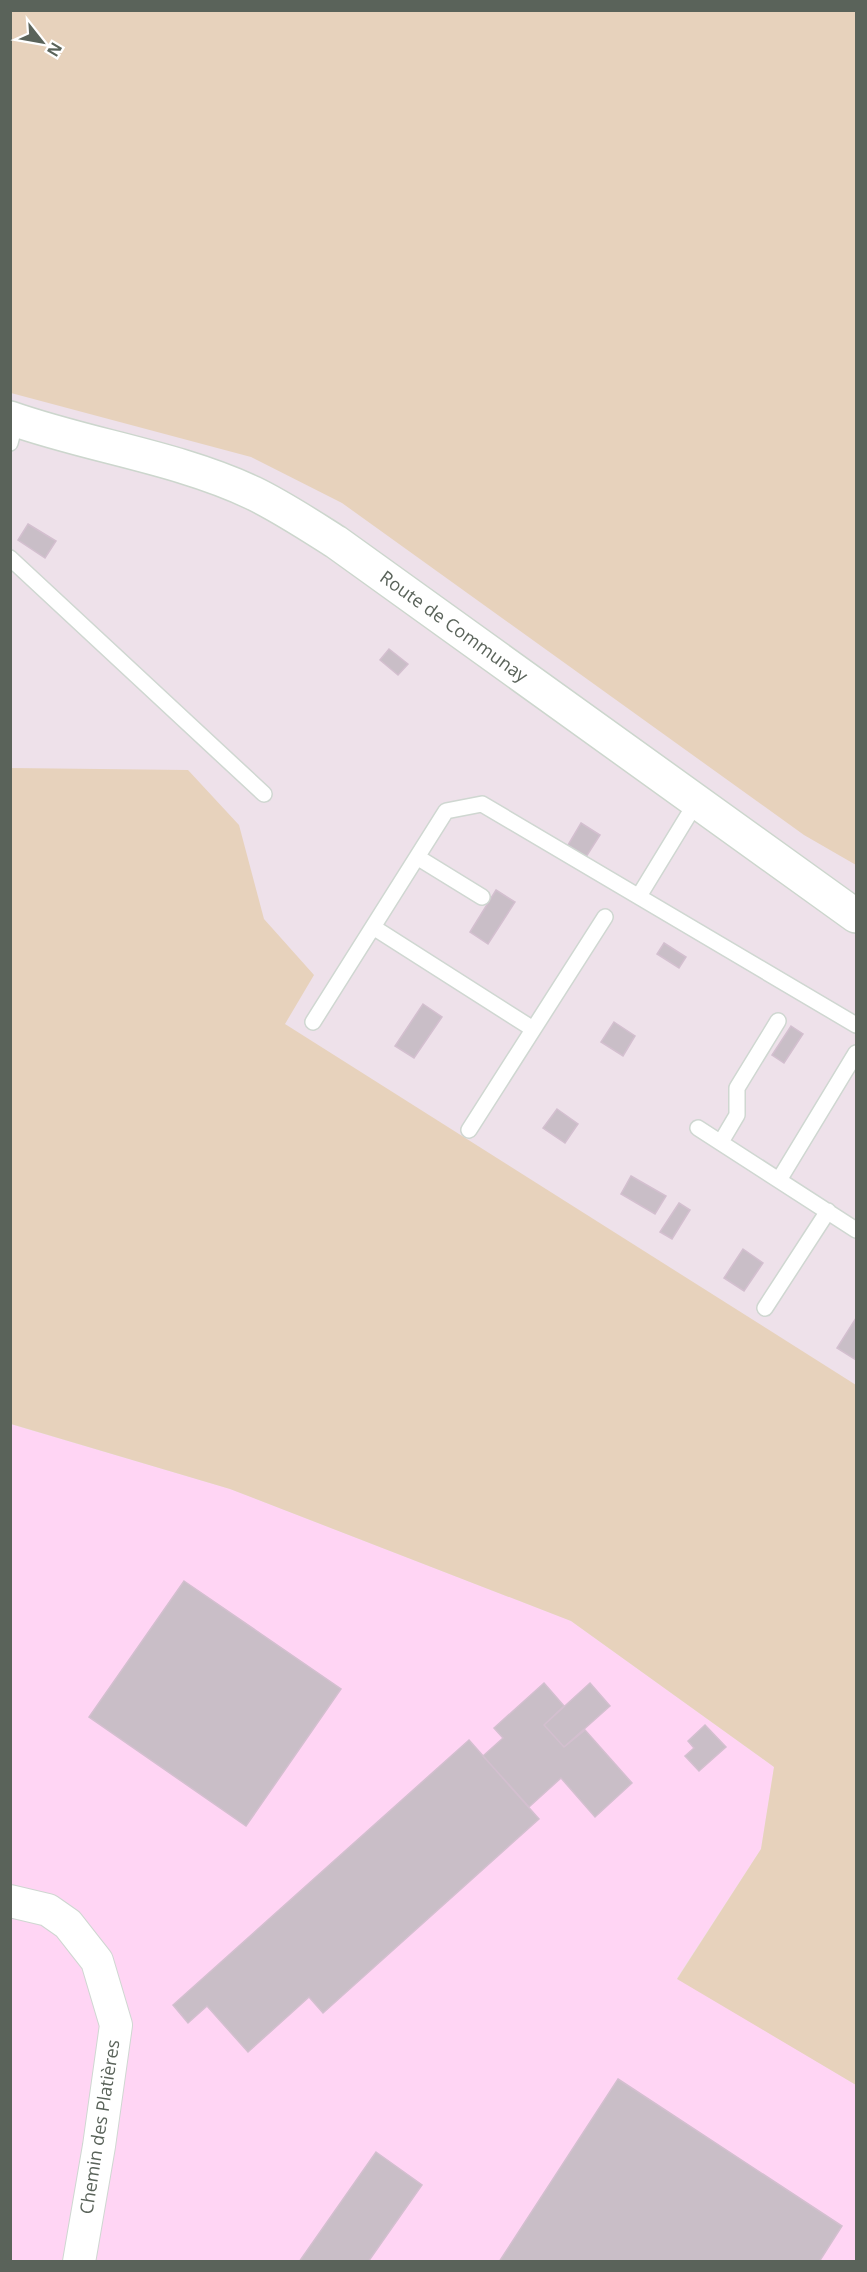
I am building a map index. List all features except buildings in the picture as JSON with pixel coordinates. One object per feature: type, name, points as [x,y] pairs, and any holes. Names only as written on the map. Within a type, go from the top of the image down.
[{"type":"street","name":"Route de Communay","points":[[12,427],[209,477],[252,493],[296,517],[346,549],[856,916]]},
{"type":"street","name":"Chemin des Platières","points":[[10,1901],[48,1910],[68,1924],[97,1961],[116,2025],[79,2262]]},
{"type":"lane","points":[[10,558],[264,794]]},
{"type":"lane","points":[[639,896],[697,801]]},
{"type":"lane","points":[[313,1022],[446,811],[482,804],[856,1025]]},
{"type":"lane","points":[[417,857],[482,897]]},
{"type":"lane","points":[[469,1130],[605,917]]},
{"type":"lane","points":[[373,927],[533,1029]]},
{"type":"lane","points":[[720,1142],[737,1115],[737,1088],[778,1021]]},
{"type":"lane","points":[[779,1180],[856,1053]]},
{"type":"lane","points":[[698,1128],[856,1230]]},
{"type":"lane","points":[[765,1308],[828,1211]]},
{"type":"shaded area","points":[[11,10],[856,11],[856,865],[804,835],[342,503],[251,457],[11,393]]},
{"type":"shaded area","points":[[11,768],[188,770],[239,825],[264,919],[314,975],[285,1024],[856,1385],[856,2085],[677,1979],[761,1849],[774,1767],[571,1621],[230,1489],[11,1424]]},
{"type":"shaded area","points":[[10,1424],[230,1489],[571,1621],[774,1767],[761,1849],[677,1978],[856,2085],[856,2261],[11,2261]]}]
